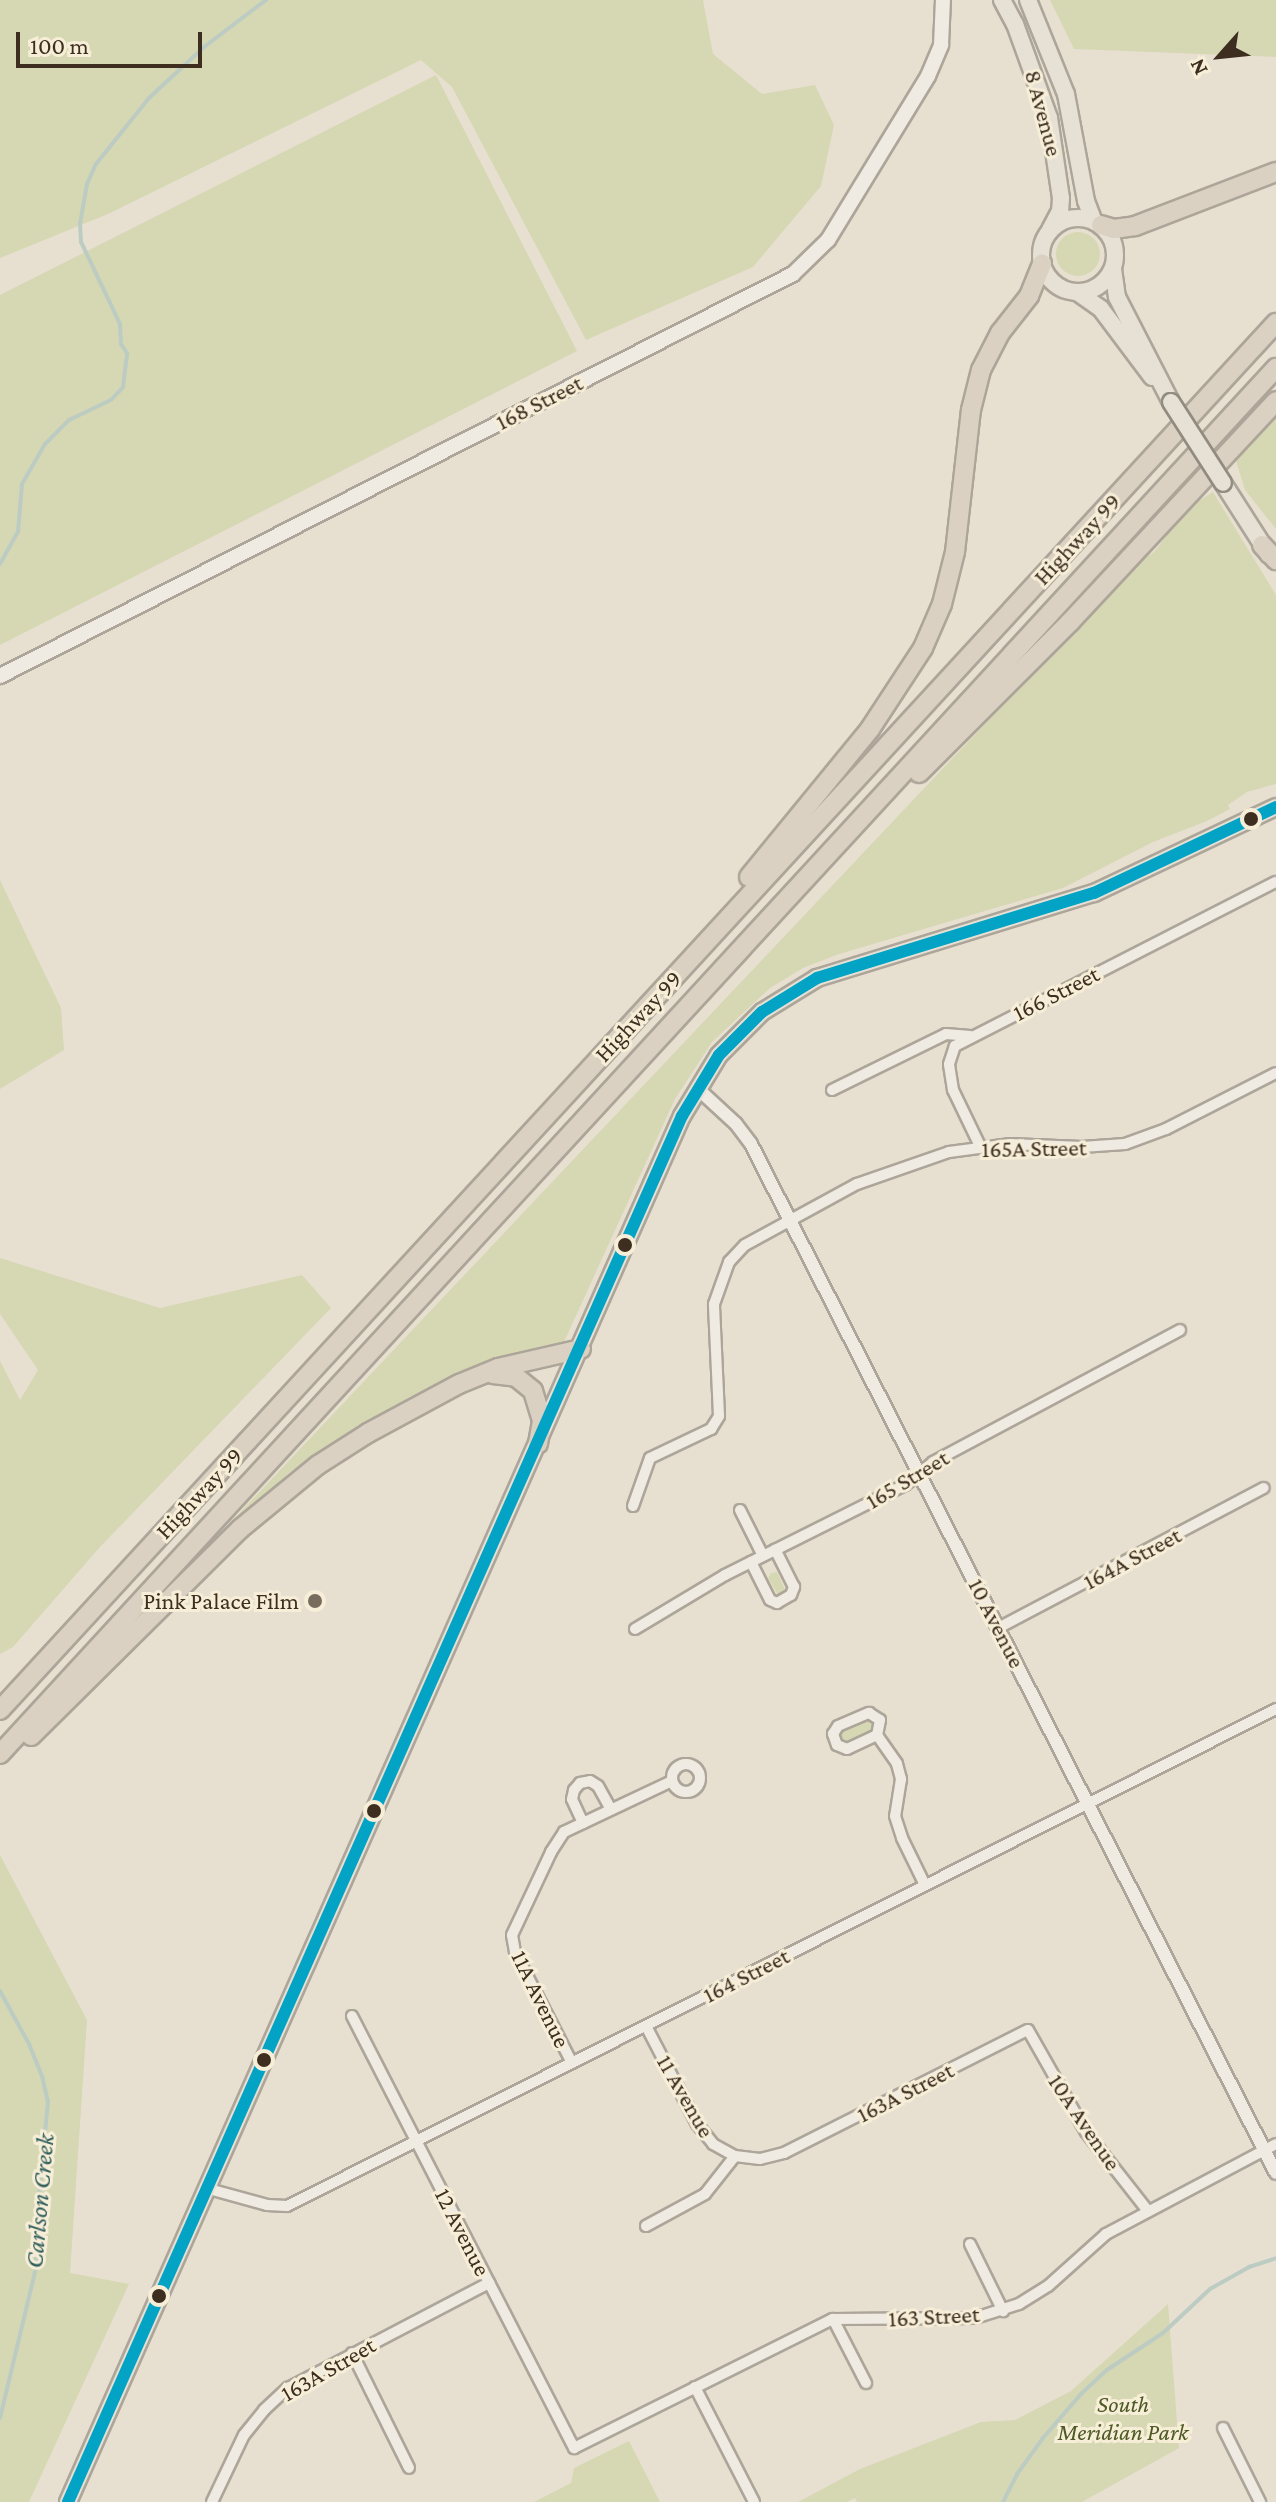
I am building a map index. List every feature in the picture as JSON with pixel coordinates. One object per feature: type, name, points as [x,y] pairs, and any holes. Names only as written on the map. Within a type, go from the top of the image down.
[{"type":"highway","points":[[1098,224],[1114,229],[1135,226],[1276,172]]},
{"type":"highway","points":[[602,1054],[843,764],[912,670],[942,604],[955,552],[968,434],[981,370],[1000,333],[1029,296],[1042,264]]},
{"type":"highway","name":"Highway 99","points":[[0,1710],[1276,323]]},
{"type":"highway","name":"Highway 99","points":[[0,1754],[1276,368]]},
{"type":"highway","points":[[692,1003],[1061,632],[1276,401]]},
{"type":"highway","points":[[1262,545],[1276,560]]},
{"type":"highway","points":[[0,1766],[267,1505],[343,1448],[459,1384],[498,1368],[581,1349]]},
{"type":"highway","points":[[459,1384],[497,1374],[526,1383],[541,1411],[538,1444]]},
{"type":"main road","name":"168 Street","points":[[0,676],[793,274],[828,240],[928,76],[941,45],[943,0]]},
{"type":"main road","name":"8 Avenue","points":[[1002,0],[1038,81],[1051,129],[1061,202],[1050,230]]},
{"type":"main road","name":"8 Avenue","points":[[1028,0],[1066,94],[1086,198],[1098,224]]},
{"type":"main road","points":[[1171,402],[1119,301],[1113,267],[1114,245],[1098,224],[1070,218],[1050,230],[1041,245],[1042,264],[1056,286],[1077,292],[1101,309],[1171,402],[1276,567]]},
{"type":"main road","points":[[1077,292],[1099,286],[1113,267]]},
{"type":"main road","points":[[68,2502],[697,1088],[739,1032],[783,997],[817,978],[1094,893],[1275,807]]},
{"type":"street","name":"166 Street","points":[[832,1090],[946,1034],[970,1036],[1276,882]]},
{"type":"street","points":[[970,1036],[955,1046],[949,1064],[953,1090],[980,1146]]},
{"type":"street","name":"165A Street","points":[[633,1506],[650,1458],[711,1429],[719,1416],[714,1304],[729,1262],[745,1245],[880,1175],[949,1152],[1010,1144],[1082,1147],[1125,1144],[1166,1129],[1276,1073]]},
{"type":"street","name":"10 Avenue","points":[[697,1088],[736,1124],[751,1144],[1271,2148],[1276,2173]]},
{"type":"street","name":"165 Street","points":[[635,1629],[775,1549],[905,1485],[933,1462],[1180,1330]]},
{"type":"street","name":"164A Street","points":[[1000,1627],[1264,1488]]},
{"type":"street","points":[[740,1510],[763,1556]]},
{"type":"street","points":[[751,1562],[770,1600],[777,1603],[791,1595],[794,1587],[775,1549]]},
{"type":"street","name":"164 Street","points":[[209,2189],[267,2205],[287,2206],[1276,1709]]},
{"type":"street","points":[[877,1735],[847,1749],[837,1745],[833,1738],[838,1726],[869,1713],[880,1720],[877,1735],[897,1764],[901,1779],[895,1816],[925,1885]]},
{"type":"street","points":[[611,1809],[598,1786],[590,1781],[580,1783],[574,1790],[572,1799],[583,1823],[672,1781]]},
{"type":"street","name":"11A Avenue","points":[[572,2063],[515,1952],[512,1935],[551,1852],[564,1832],[583,1823]]},
{"type":"street","name":"12 Avenue","points":[[352,2016],[574,2448]]},
{"type":"street","name":"11 Avenue","points":[[646,2026],[697,2124],[713,2144],[735,2156]]},
{"type":"street","name":"163A Street","points":[[735,2156],[760,2159],[784,2153],[1028,2030]]},
{"type":"street","name":"10A Avenue","points":[[1028,2030],[1086,2132],[1148,2211]]},
{"type":"street","name":"163 Street","points":[[574,2448],[833,2319],[945,2320],[1003,2311],[1048,2286],[1106,2234],[1271,2148]]},
{"type":"street","points":[[646,2226],[705,2194],[735,2156]]},
{"type":"street","points":[[970,2244],[1003,2311]]},
{"type":"street","name":"163A Street","points":[[212,2502],[244,2435],[264,2410],[288,2388],[489,2283]]},
{"type":"street","points":[[833,2319],[866,2383]]},
{"type":"street","points":[[352,2353],[409,2468]]},
{"type":"street","points":[[695,2387],[754,2502]]},
{"type":"street","points":[[1223,2428],[1260,2502]]},
{"type":"green space","points":[[0,0],[703,0],[713,54],[762,94],[815,85],[834,125],[821,186],[753,267],[586,340],[452,87],[421,60],[108,214],[0,258]]},
{"type":"green space","points":[[1050,0],[1276,0],[1276,57],[1074,49]]},
{"type":"green space","points":[[436,75],[577,351],[0,645],[0,295]]},
{"type":"green space","points":[[1078,232],[1093,239],[1100,254],[1093,269],[1078,276],[1063,269],[1056,254],[1063,239]]},
{"type":"green space","points":[[1276,416],[1276,529],[1245,490],[1236,461]]},
{"type":"green space","points":[[1213,492],[1276,595],[1276,784],[1247,792],[1228,805],[1230,809],[1207,821],[1153,842],[1063,888],[839,954],[803,968],[770,988],[712,1042],[675,1099],[564,1342],[488,1361],[444,1380],[379,1416],[290,1472],[197,1558],[1136,564],[1154,552],[1189,507]]},
{"type":"green space","points":[[0,880],[61,1008],[64,1050],[0,1089]]},
{"type":"green space","points":[[0,1258],[160,1308],[302,1275],[331,1308],[99,1548],[13,1647],[0,1654],[0,1361],[20,1400],[38,1370],[0,1314]]},
{"type":"green space","points":[[777,1572],[787,1594],[779,1597],[768,1578],[771,1573]]},
{"type":"green space","points":[[864,1719],[873,1723],[871,1731],[849,1742],[841,1741],[840,1732]]},
{"type":"green space","points":[[0,1855],[87,2020],[70,2273],[129,2284],[29,2502],[0,2502]]},
{"type":"green space","name":"South Meridian Park","points":[[1168,2304],[1179,2448],[1082,2502],[857,2502],[855,2498],[847,2502],[798,2502],[860,2469],[981,2422],[1015,2420],[1071,2391]]},
{"type":"green space","points":[[629,2441],[660,2502],[534,2502],[571,2483],[574,2468]]},
{"type":"waterway","points":[[0,564],[18,532],[22,484],[45,444],[69,420],[111,400],[123,387],[127,353],[121,344],[120,324],[81,242],[80,224],[87,184],[96,164],[149,98],[204,47],[266,0]]},
{"type":"waterway","name":"Carlson Creek","points":[[0,1991],[29,2044],[48,2101],[37,2217],[36,2268],[0,2418]]},
{"type":"waterway","points":[[1003,2502],[1017,2474],[1043,2438],[1081,2394],[1107,2370],[1163,2333],[1210,2289],[1249,2267],[1276,2258]]},
{"type":"transit line","points":[[68,2502],[682,1116],[719,1055],[762,1012],[817,978],[1094,893],[1276,807]]},
{"type":"place","name":"Pink Palace Film","points":[[315,1601]]}]
